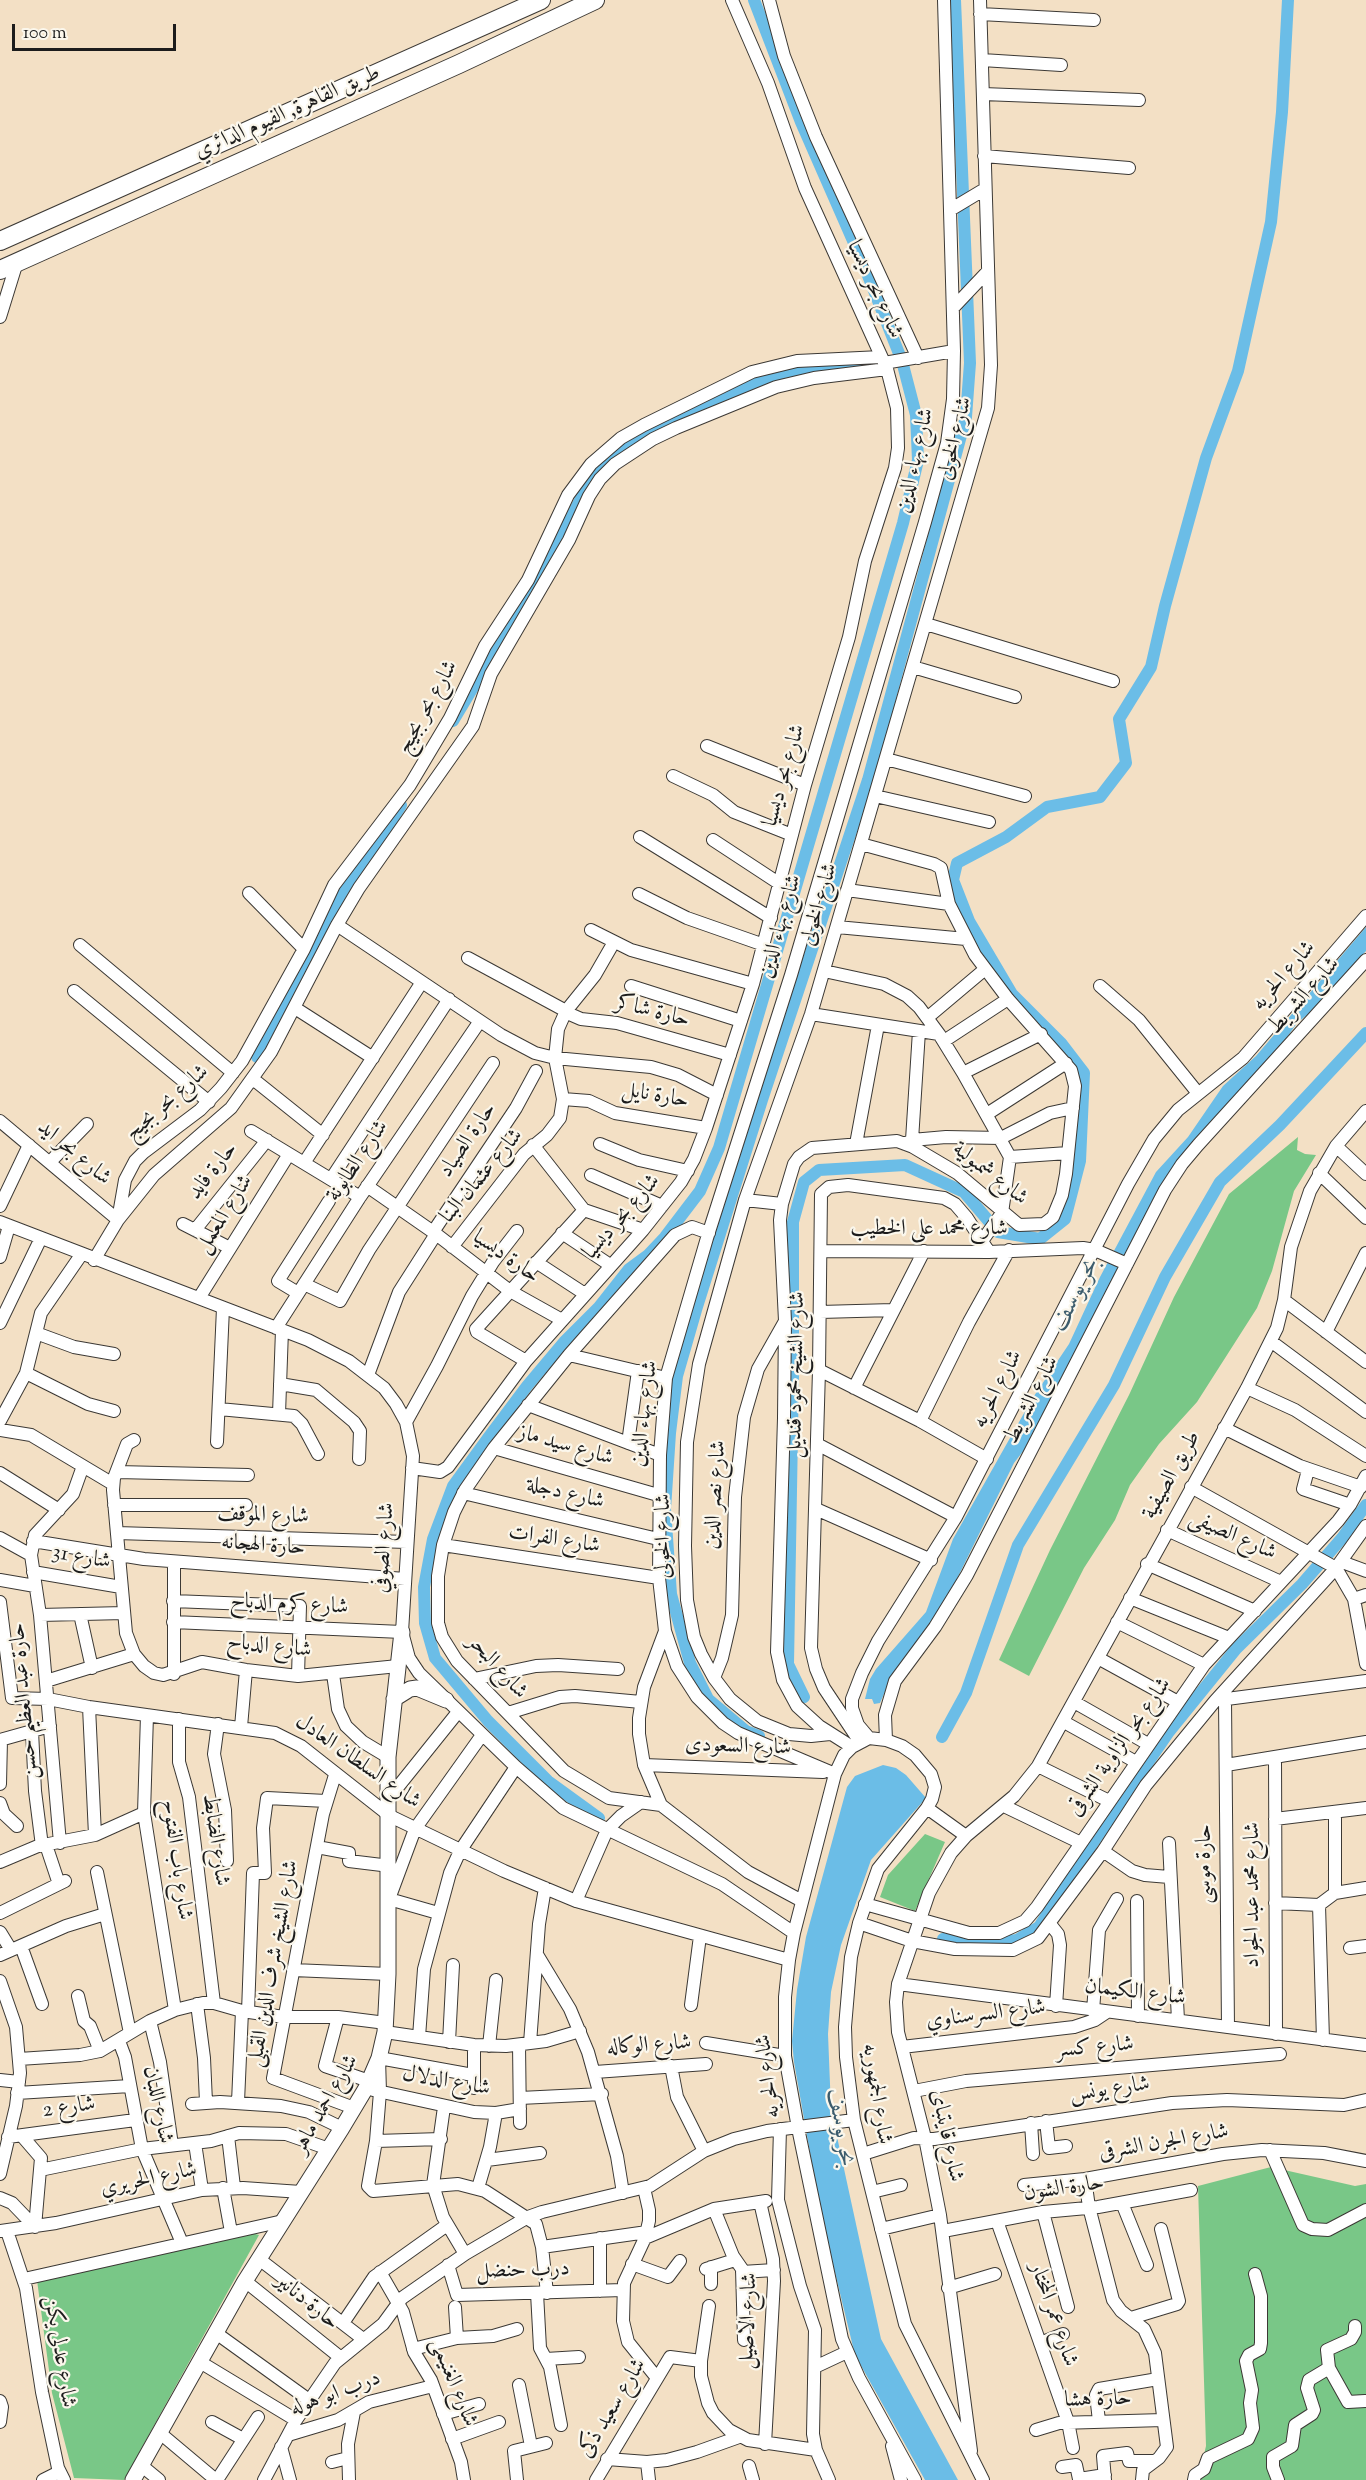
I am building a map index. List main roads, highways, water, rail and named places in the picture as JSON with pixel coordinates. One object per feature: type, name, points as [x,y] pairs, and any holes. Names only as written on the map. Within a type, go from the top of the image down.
[{"type":"highway","name":"طريق القاهرة, الفيوم الدائري","points":[[0,241],[541,0]]},
{"type":"highway","name":"طريق القاهرة, الفيوم الدائري","points":[[0,270],[459,64],[595,0]]},
{"type":"main road","name":"شارع احمد ماهر","points":[[134,2480],[245,2281],[354,2108],[372,2087],[385,2027],[390,1866],[388,1757],[402,1632]]},
{"type":"main road","points":[[394,1699],[410,1689],[417,1688],[446,1700]]},
{"type":"water","points":[[1366,927],[1366,951],[1317,1007],[1297,1023],[1265,1069],[1187,1150],[1103,1296],[1077,1359],[1041,1428],[1014,1463],[928,1633],[891,1678],[880,1703],[874,1704],[872,1699],[865,1699],[870,1679],[876,1669],[926,1612],[953,1539],[1032,1399],[1069,1344],[1100,1277],[1156,1172],[1188,1137],[1223,1086],[1256,1056]]},
{"type":"water","points":[[883,1765],[896,1768],[906,1775],[926,1798],[871,1860],[841,1945],[831,1992],[828,2034],[831,2109],[881,2339],[958,2480],[925,2480],[855,2355],[821,2215],[794,2062],[792,2041],[797,1990],[806,1937],[847,1787],[855,1776]]},
{"type":"waterway","points":[[599,1818],[548,1781],[488,1721],[435,1658],[425,1623],[424,1587],[433,1539],[453,1486],[527,1386],[564,1342],[599,1307],[629,1269],[648,1255],[665,1237],[700,1191],[719,1148],[903,523],[918,460],[916,415],[902,361],[865,268],[801,122],[754,0]]},
{"type":"waterway","points":[[759,1736],[746,1731],[708,1699],[690,1663],[671,1594],[665,1509],[670,1433],[677,1376],[696,1310],[762,1100],[868,780],[966,417],[970,363],[955,0]]},
{"type":"waterway","points":[[804,1697],[788,1664],[793,1222],[804,1182],[819,1170],[905,1165],[964,1192],[998,1232],[1040,1239],[1065,1219],[1080,1161],[1084,1073],[1061,1043],[1012,994],[969,921],[953,880],[957,863],[1006,837],[1047,807],[1100,797],[1126,763],[1119,719],[1151,667],[1165,606],[1206,458],[1238,371],[1271,222],[1282,112],[1288,0]]},
{"type":"waterway","points":[[453,721],[552,555],[589,483],[614,454],[661,424],[784,372],[866,365]]},
{"type":"waterway","points":[[257,1057],[343,890],[375,847],[401,805]]},
{"type":"waterway","points":[[942,1737],[966,1693],[1018,1545],[1114,1385],[1165,1277],[1220,1182],[1280,1125],[1366,1033]]},
{"type":"waterway","points":[[943,1939],[984,1944],[1017,1940],[1039,1927],[1092,1844],[1168,1733],[1236,1649],[1302,1584],[1342,1538],[1366,1505]]},
{"type":"water label","name":"بحر يوسف","points":[[1077,1295]]},
{"type":"water label","name":"بحر يوسف","points":[[839,2128]]}]
